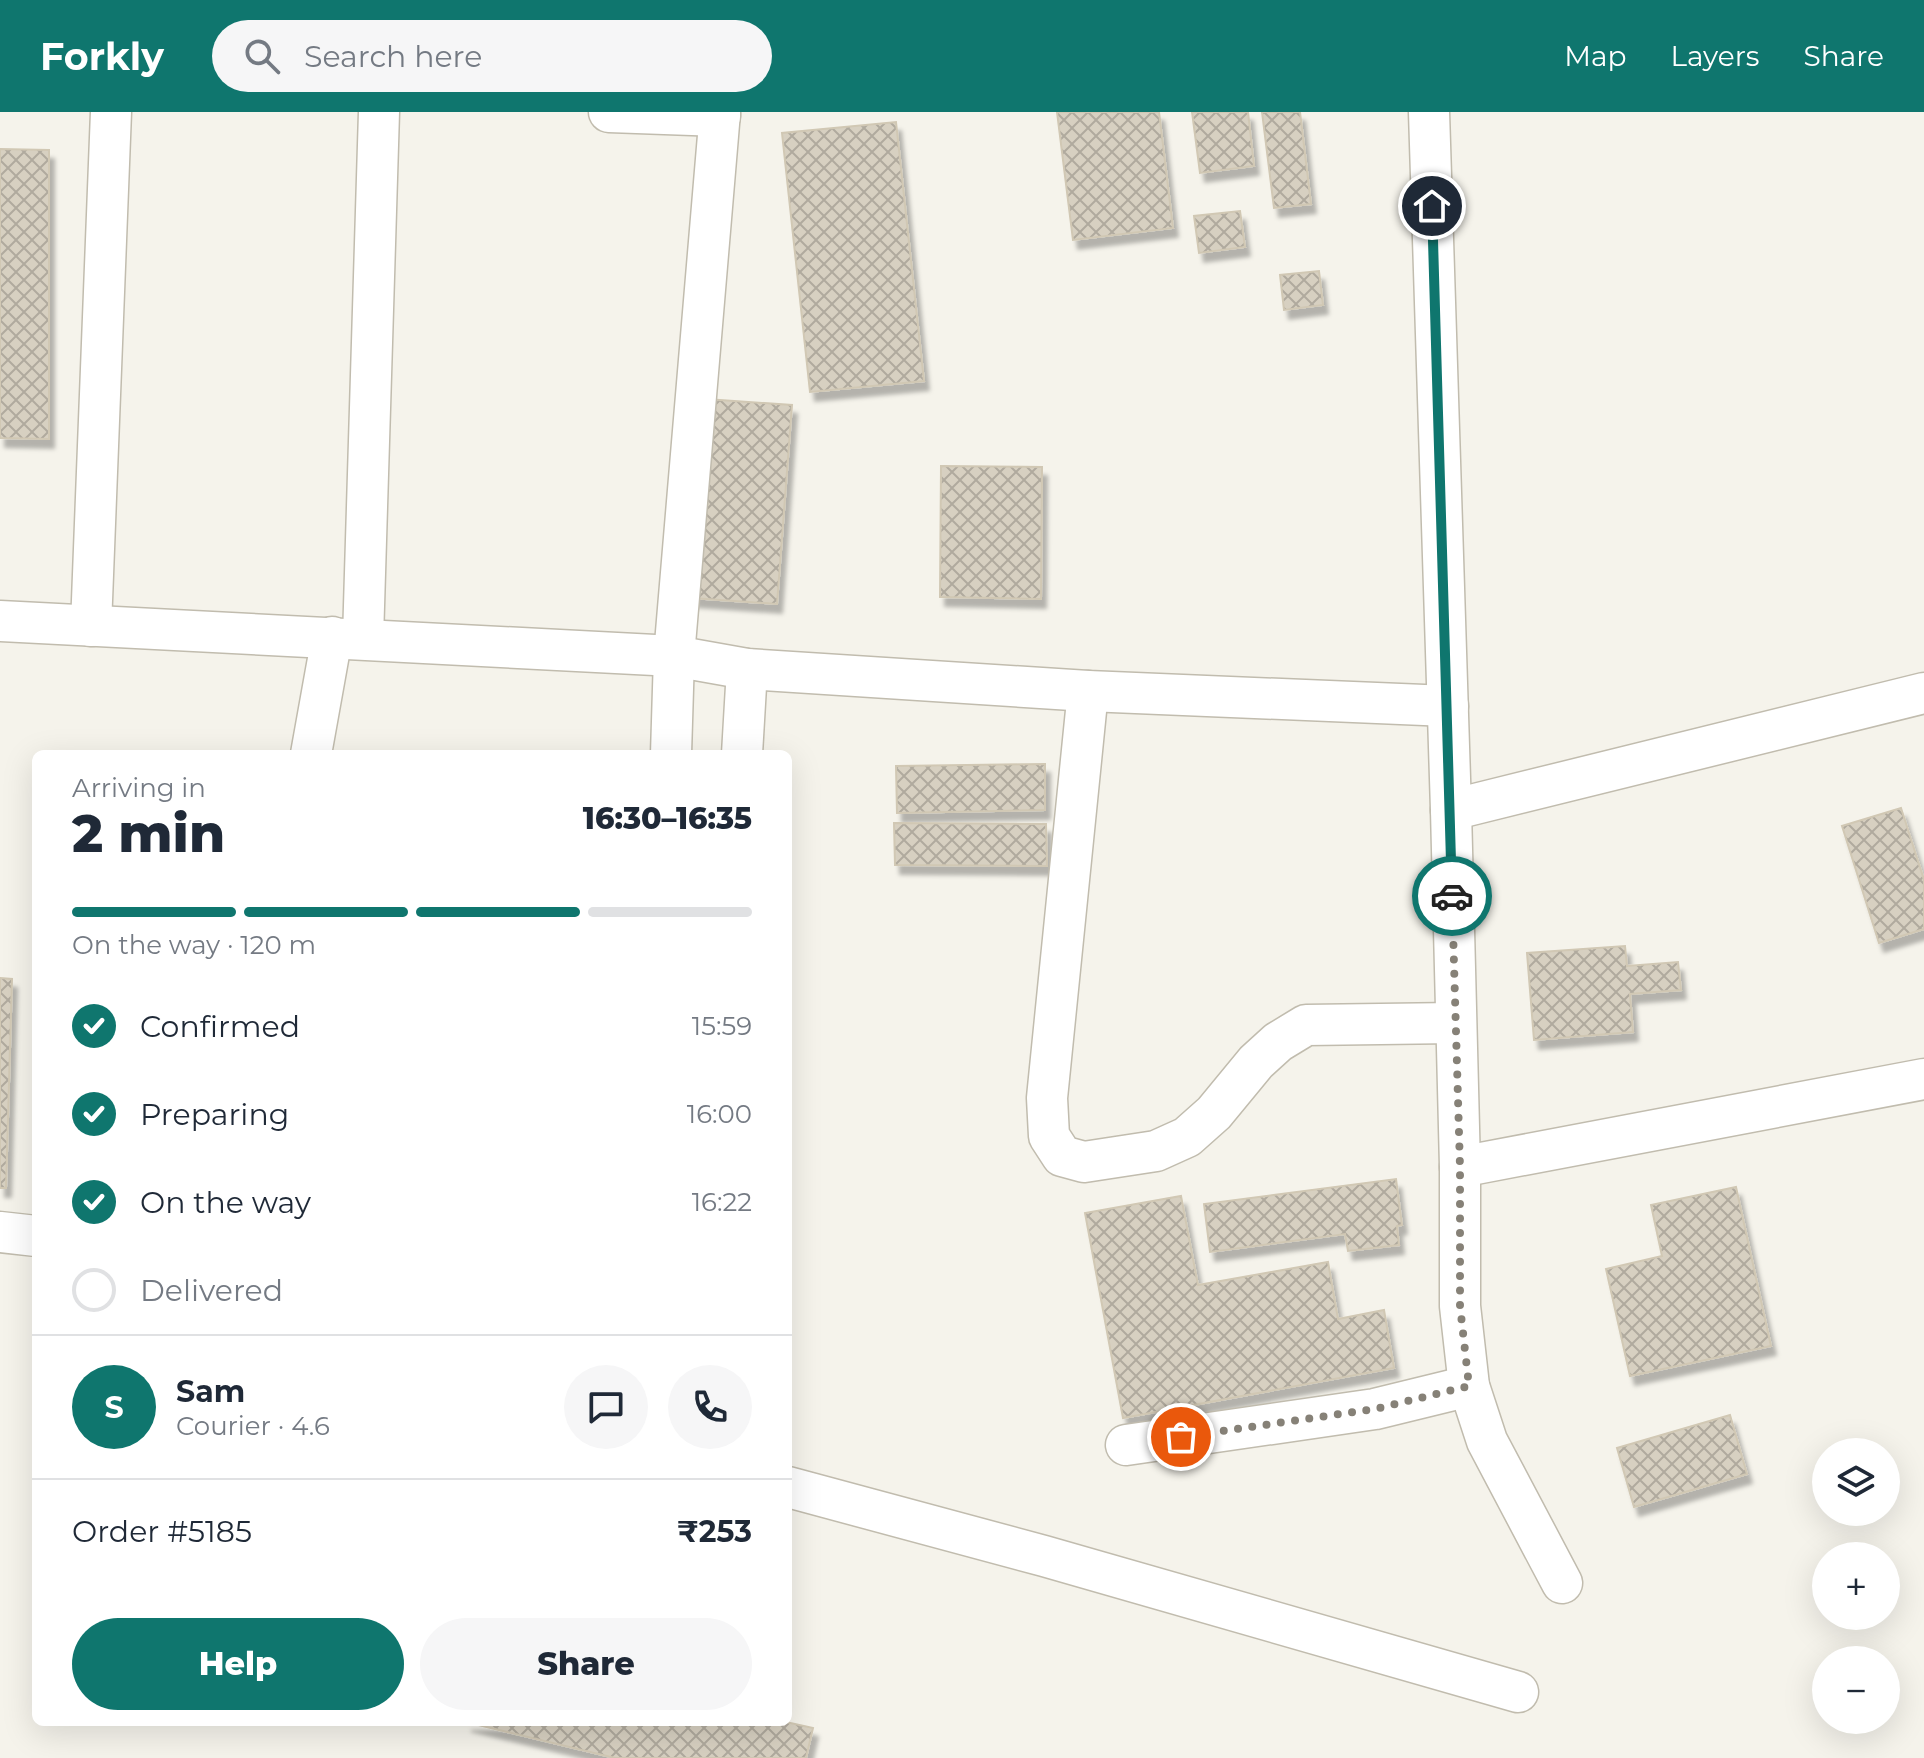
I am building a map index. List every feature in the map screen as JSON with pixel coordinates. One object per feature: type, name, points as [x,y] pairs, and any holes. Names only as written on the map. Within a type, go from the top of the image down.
[{"type":"street","points":[[91,626],[111,112]]},
{"type":"street","points":[[312,750],[348,638],[379,112]]},
{"type":"street","points":[[609,112],[720,114],[674,656],[671,750]]},
{"type":"street","points":[[1429,112],[1451,810],[1460,1167],[1460,1306],[1469,1386],[1487,1441],[1562,1583]]},
{"type":"street","points":[[0,621],[674,656],[747,669],[1088,691],[1448,706]]},
{"type":"street","points":[[742,750],[747,669]]},
{"type":"street","points":[[1088,691],[1047,1098],[1049,1136],[1062,1156],[1084,1162],[1156,1151],[1187,1137],[1214,1113],[1256,1062],[1278,1042],[1306,1025],[1455,1023]]},
{"type":"street","points":[[1451,810],[1924,693]]},
{"type":"street","points":[[1460,1167],[1924,1079]]},
{"type":"street","points":[[0,1232],[32,1236]]},
{"type":"street","points":[[1126,1445],[1375,1409],[1469,1386]]},
{"type":"street","points":[[792,1488],[1044,1556],[1518,1692]]},
{"type":"building","points":[[1057,112],[1159,112],[1173,228],[1073,240]]},
{"type":"building","points":[[1192,112],[1248,112],[1254,166],[1200,173]]},
{"type":"building","points":[[1262,112],[1300,112],[1311,204],[1274,208]]},
{"type":"building","points":[[896,122],[924,381],[810,392],[782,133]]},
{"type":"building","points":[[0,149],[49,150],[49,439],[0,438]]},
{"type":"building","points":[[1240,211],[1245,247],[1199,253],[1194,216]]},
{"type":"building","points":[[1319,271],[1323,305],[1284,310],[1280,275]]},
{"type":"building","points":[[706,399],[792,405],[777,604],[692,598]]},
{"type":"building","points":[[941,466],[1042,467],[1041,599],[940,597]]},
{"type":"building","points":[[1045,764],[1045,810],[897,813],[896,766]]},
{"type":"building","points":[[1901,808],[1924,880],[1924,929],[1879,943],[1842,826]]},
{"type":"building","points":[[894,823],[1046,824],[1047,866],[895,865]]},
{"type":"building","points":[[1625,946],[1627,966],[1678,962],[1681,990],[1630,994],[1633,1032],[1534,1040],[1527,953]]},
{"type":"building","points":[[0,978],[12,979],[6,1188],[0,1188]]},
{"type":"building","points":[[1396,1179],[1402,1225],[1397,1226],[1399,1245],[1348,1251],[1345,1234],[1210,1252],[1204,1204]]},
{"type":"building","points":[[1736,1187],[1771,1346],[1630,1376],[1606,1269],[1662,1256],[1651,1205]]},
{"type":"building","points":[[1181,1196],[1198,1285],[1328,1262],[1338,1319],[1384,1310],[1394,1368],[1123,1418],[1085,1213]]},
{"type":"building","points":[[1730,1415],[1747,1474],[1634,1507],[1617,1448]]},
{"type":"building","points":[[792,1723],[813,1728],[806,1758],[615,1758],[483,1726],[792,1726]]},
{"type":"way so far","points":[[1181,1437],[1375,1409],[1469,1386],[1460,1306],[1460,1167],[1452,896]]},
{"type":"route","points":[[1432,206],[1452,896]]}]
